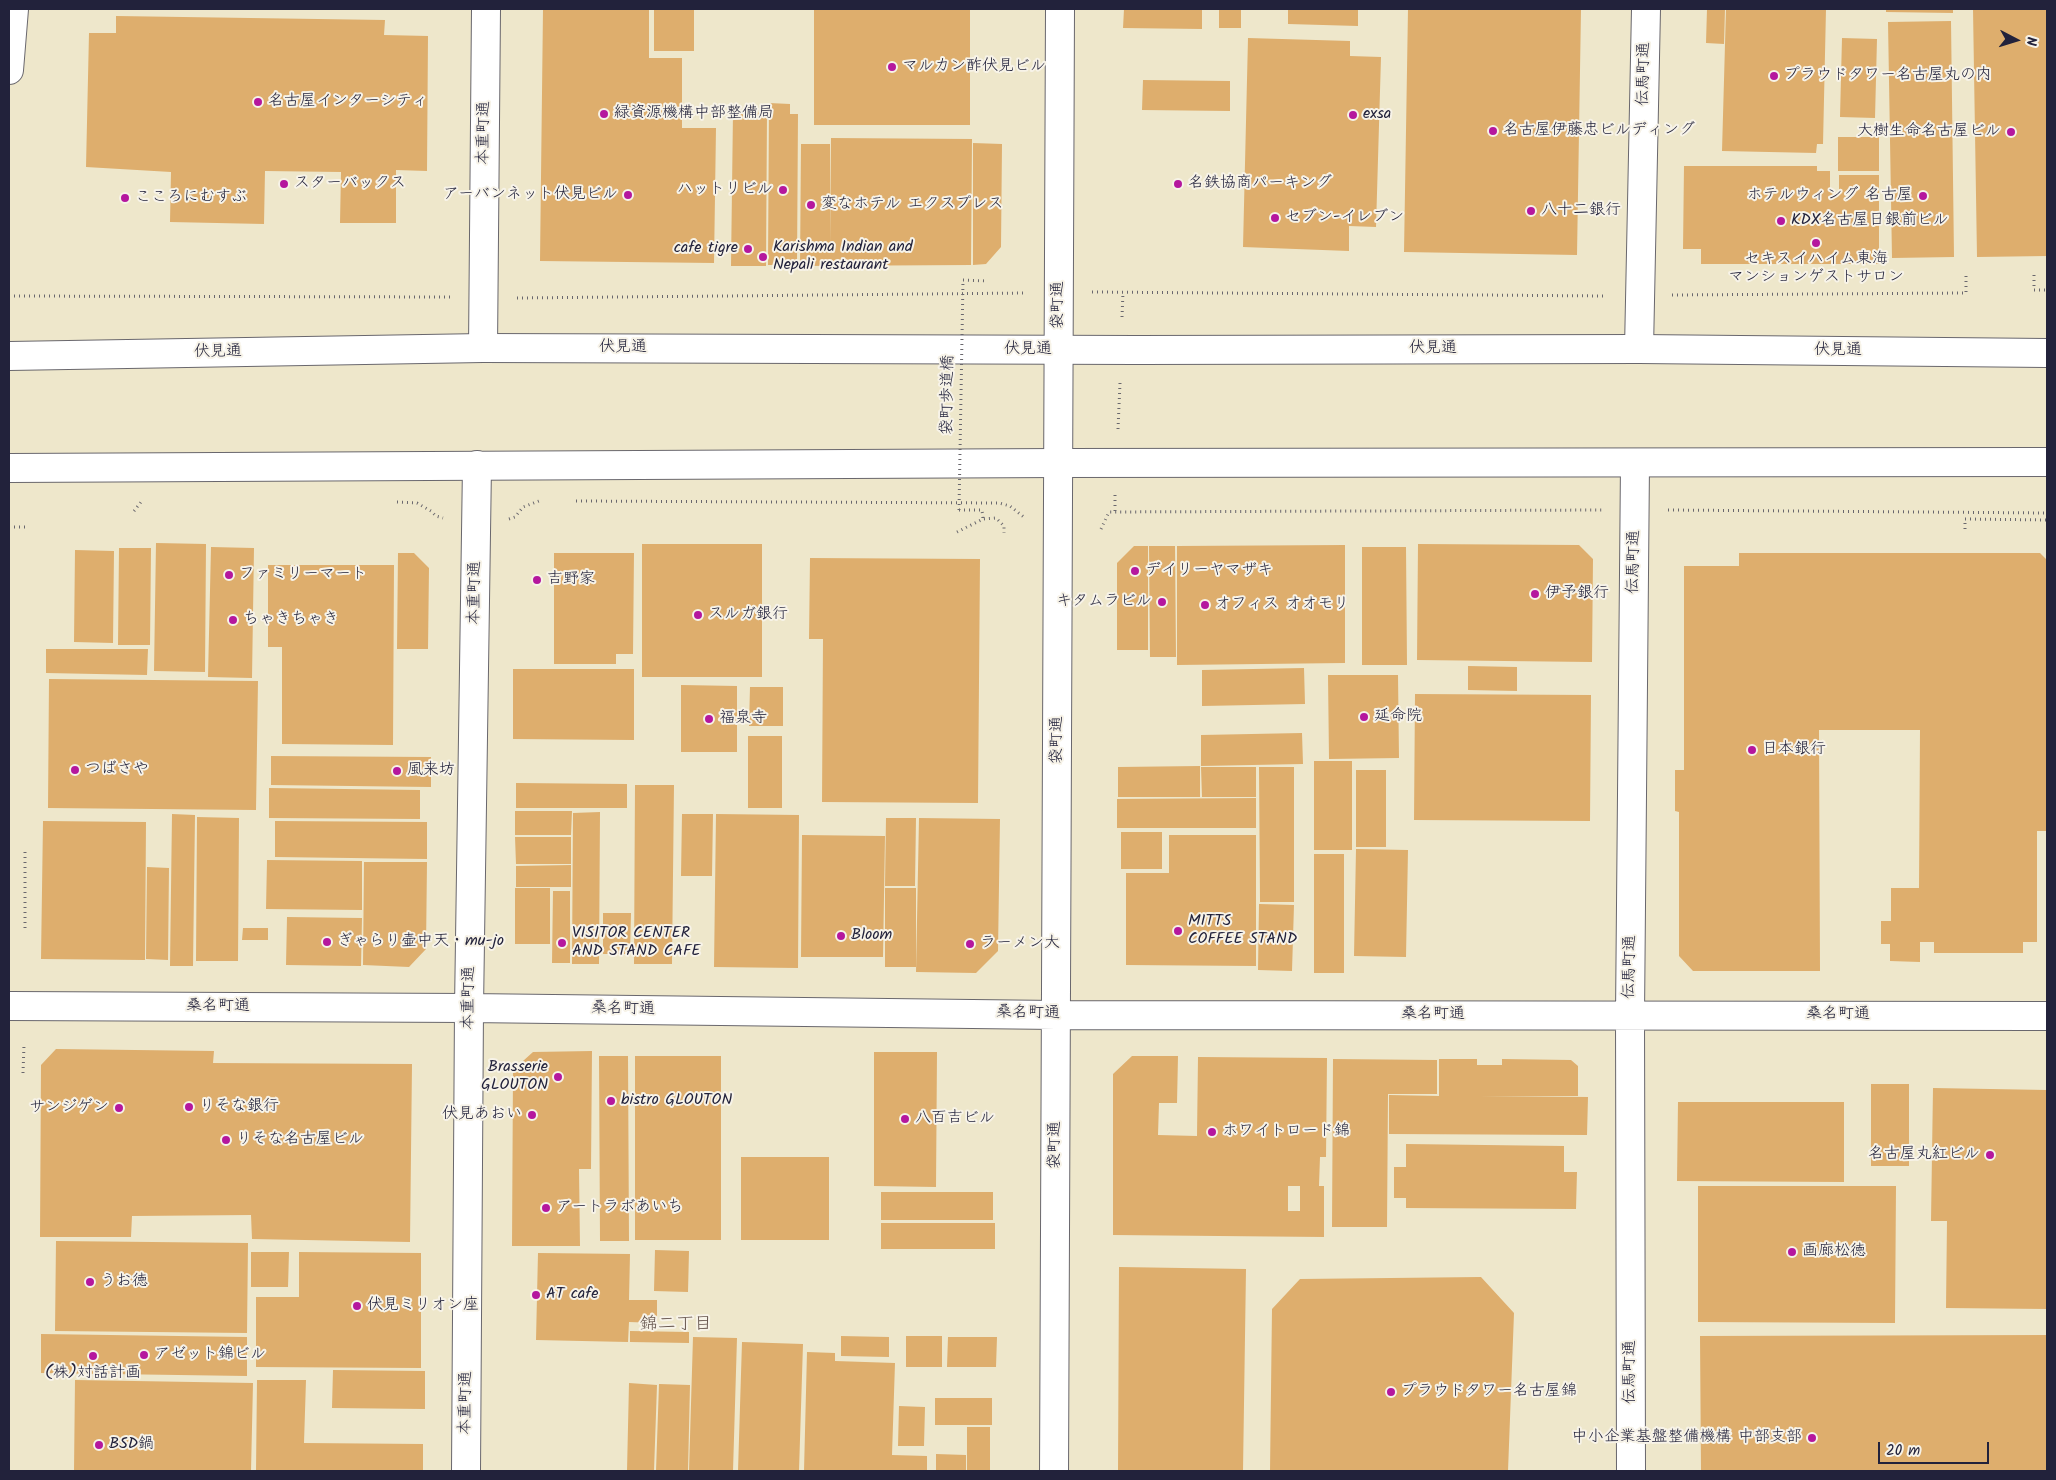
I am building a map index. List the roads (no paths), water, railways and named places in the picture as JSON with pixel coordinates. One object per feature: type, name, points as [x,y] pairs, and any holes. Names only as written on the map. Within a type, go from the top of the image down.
[{"type":"main road","points":[[9,70],[14,9]]},
{"type":"main road","name":"本重町通","points":[[483,348],[486,9]]},
{"type":"main road","name":"袋町通","points":[[1054,1471],[1060,9]]},
{"type":"main road","name":"伝馬町通","points":[[1639,349],[1646,9]]},
{"type":"main road","name":"伏見通","points":[[9,356],[483,348],[1059,350],[1639,349],[2047,353]]},
{"type":"main road","points":[[9,468],[1059,463],[2047,462]]},
{"type":"main road","name":"伝馬町通","points":[[1631,1471],[1630,1014],[1635,463]]},
{"type":"main road","name":"本重町通","points":[[466,1471],[477,465]]},
{"type":"main road","name":"桑名町通","points":[[9,1006],[470,1008],[1056,1015],[1630,1014],[2047,1016]]},
{"type":"place","name":"マルカン酢伏見ビル","points":[[892,67]]},
{"type":"place","name":"プラウドタワー名古屋丸の内","points":[[1774,76]]},
{"type":"place","name":"名古屋インターシティ","points":[[258,102]]},
{"type":"place","name":"緑資源機構中部整備局","points":[[604,114]]},
{"type":"place","name":"exsa","points":[[1353,115]]},
{"type":"place","name":"名古屋伊藤忠ビルディング","points":[[1493,131]]},
{"type":"place","name":"大樹生命名古屋ビル","points":[[2011,132]]},
{"type":"place","name":"スターバックス","points":[[284,184]]},
{"type":"place","name":"名鉄協商パーキング","points":[[1178,184]]},
{"type":"place","name":"ハットリビル","points":[[783,190]]},
{"type":"place","name":"アーバンネット伏見ビル","points":[[628,195]]},
{"type":"place","name":"ホテルウィング 名古屋","points":[[1923,196]]},
{"type":"place","name":"こころにむすぶ","points":[[125,198]]},
{"type":"place","name":"変なホテル エクスプレス","points":[[811,205]]},
{"type":"place","name":"八十二銀行","points":[[1531,211]]},
{"type":"place","name":"セブン-イレブン","points":[[1275,218]]},
{"type":"place","name":"KDX名古屋日銀前ビル","points":[[1781,221]]},
{"type":"place","name":"セキスイハイム東海 マンションゲストサロン","points":[[1816,243]]},
{"type":"place","name":"cafe tigre","points":[[748,249]]},
{"type":"place","name":"Karishma Indian and Nepali restaurant","points":[[763,257]]},
{"type":"place","name":"デイリーヤマザキ","points":[[1135,571]]},
{"type":"place","name":"ファミリーマート","points":[[229,575]]},
{"type":"place","name":"吉野家","points":[[537,580]]},
{"type":"place","name":"伊予銀行","points":[[1535,594]]},
{"type":"place","name":"キタムラビル","points":[[1162,602]]},
{"type":"place","name":"オフィス オオモリ","points":[[1205,605]]},
{"type":"place","name":"スルガ銀行","points":[[698,615]]},
{"type":"place","name":"ちゃきちゃき","points":[[233,620]]},
{"type":"place","name":"延命院","points":[[1364,717]]},
{"type":"place","name":"福泉寺","points":[[709,719]]},
{"type":"place","name":"日本銀行","points":[[1752,750]]},
{"type":"place","name":"つばさや","points":[[75,770]]},
{"type":"place","name":"風来坊","points":[[397,771]]},
{"type":"place","name":"MITTS COFFEE STAND","points":[[1178,931]]},
{"type":"place","name":"Bloom","points":[[841,936]]},
{"type":"place","name":"ぎゃらり壷中天・mu-jo","points":[[327,942]]},
{"type":"place","name":"VISITOR CENTER AND STAND CAFE","points":[[562,943]]},
{"type":"place","name":"ラーメン大","points":[[970,944]]},
{"type":"place","name":"Brasserie GLOUTON","points":[[558,1077]]},
{"type":"place","name":"bistro GLOUTON","points":[[611,1101]]},
{"type":"place","name":"りそな銀行","points":[[189,1107]]},
{"type":"place","name":"サンジゲン","points":[[119,1108]]},
{"type":"place","name":"伏見あおい","points":[[532,1115]]},
{"type":"place","name":"八百吉ビル","points":[[905,1119]]},
{"type":"place","name":"ホワイトロード錦","points":[[1212,1132]]},
{"type":"place","name":"りそな名古屋ビル","points":[[226,1140]]},
{"type":"place","name":"名古屋丸紅ビル","points":[[1990,1155]]},
{"type":"place","name":"アートラボあいち","points":[[546,1208]]},
{"type":"place","name":"画廊松徳","points":[[1792,1252]]},
{"type":"place","name":"うお徳","points":[[90,1282]]},
{"type":"place","name":"AT cafe","points":[[536,1295]]},
{"type":"place","name":"伏見ミリオン座","points":[[357,1306]]},
{"type":"place","name":"アゼット錦ビル","points":[[144,1355]]},
{"type":"place","name":"(株)対話計画","points":[[93,1356]]},
{"type":"place","name":"プラウドタワー名古屋錦","points":[[1391,1392]]},
{"type":"place","name":"中小企業基盤整備機構 中部支部","points":[[1812,1438]]},
{"type":"place","name":"BSD鍋","points":[[99,1445]]},
{"type":"district","name":"錦二丁目","points":[[676,1326]]}]
